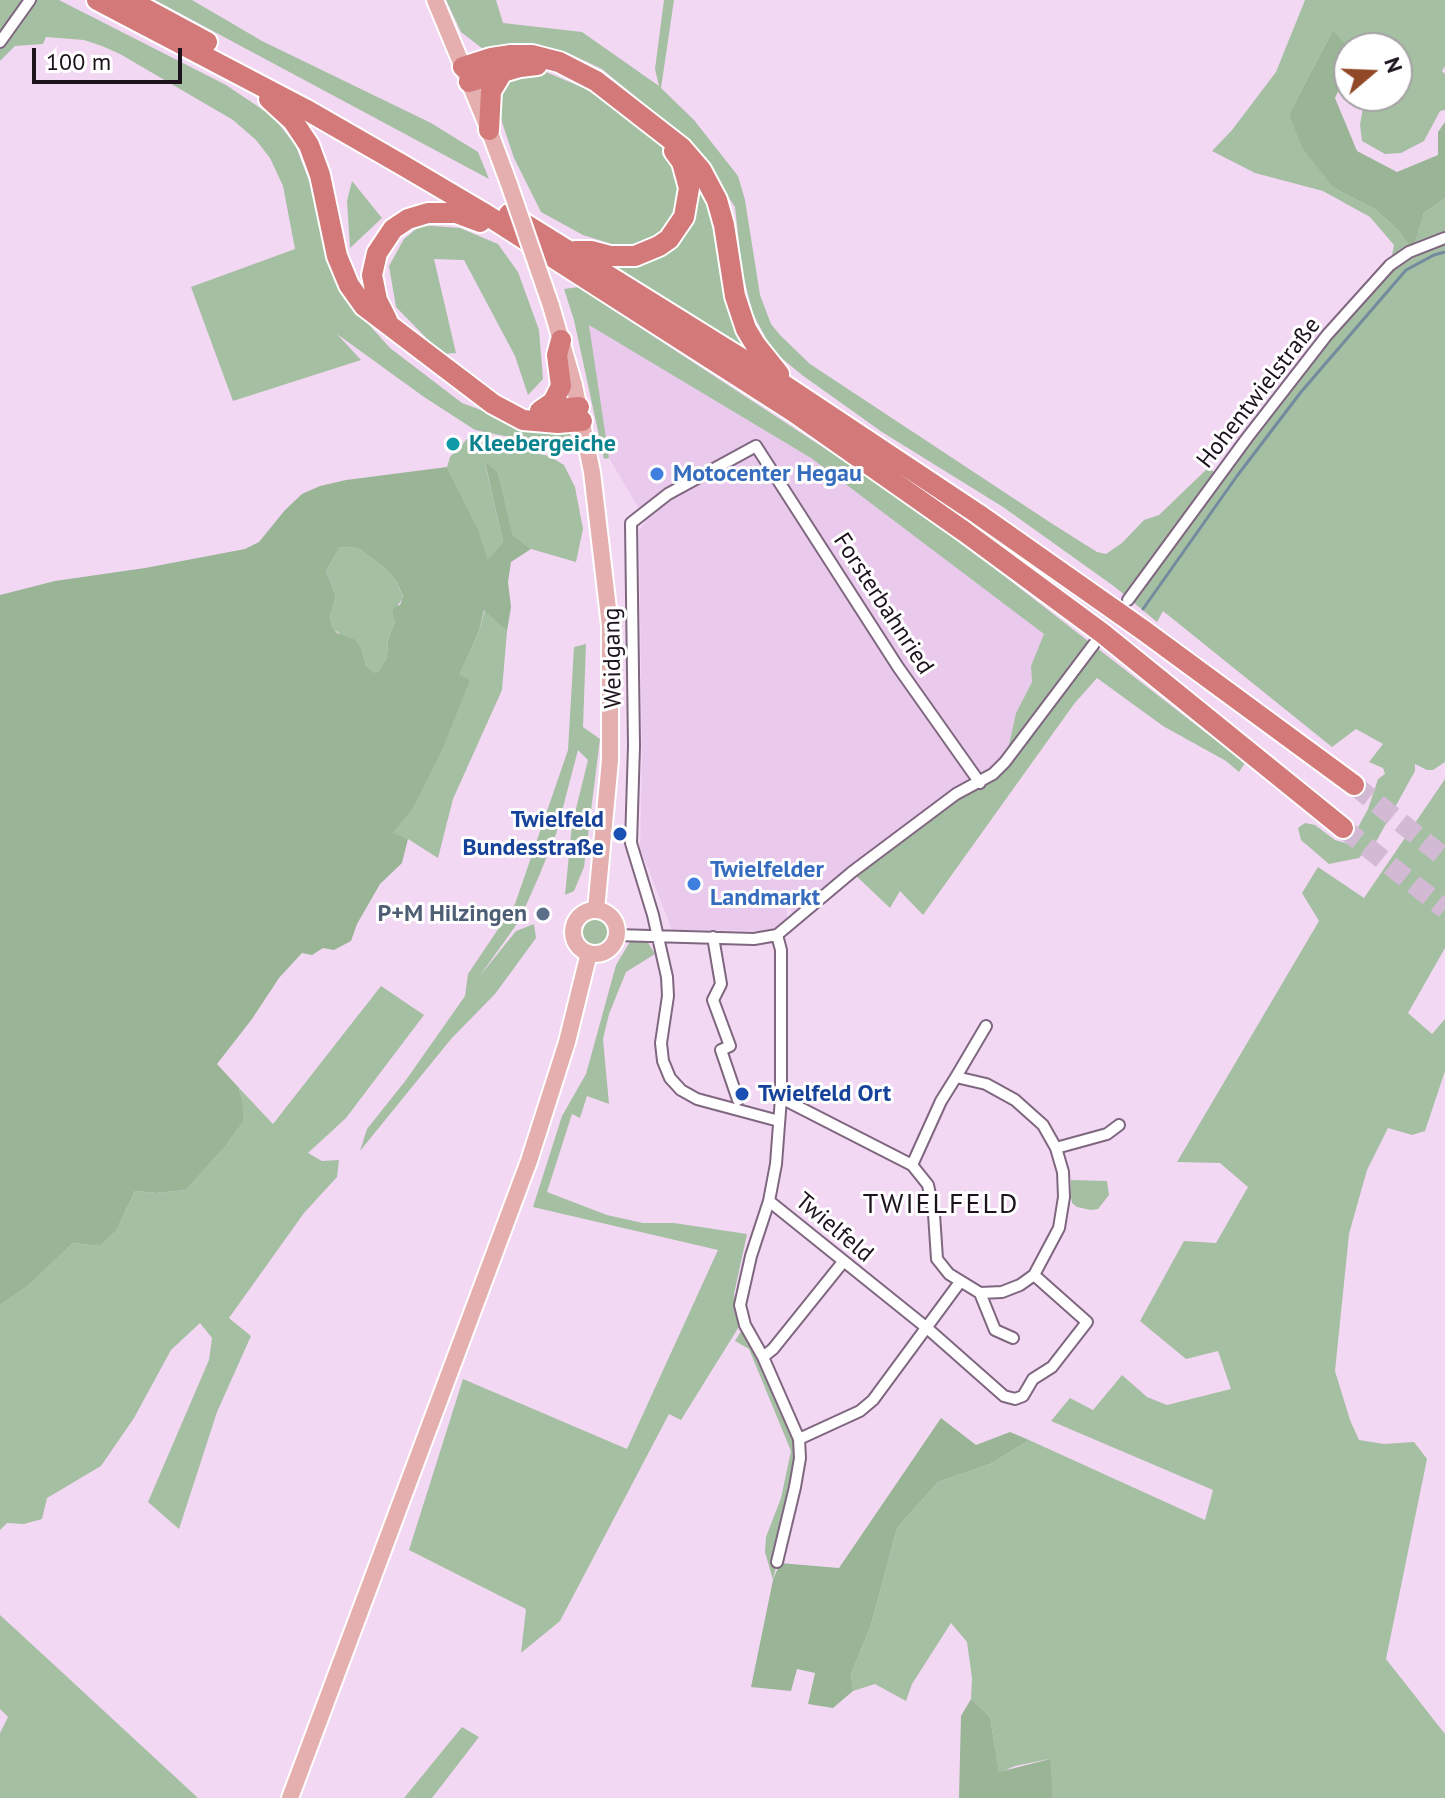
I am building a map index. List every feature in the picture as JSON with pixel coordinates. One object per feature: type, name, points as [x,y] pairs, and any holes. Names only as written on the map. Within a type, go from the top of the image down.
[{"type":"highway","points":[[97,0],[358,139],[513,232],[782,405],[931,507],[1102,633],[1343,828]]},
{"type":"highway","points":[[129,0],[366,130],[571,251],[784,385],[1036,555],[1354,785]]},
{"type":"highway","points":[[466,74],[491,58],[521,54],[570,66],[614,94],[682,148],[708,179],[717,200],[735,296],[746,329],[762,355],[777,369],[784,385]]},
{"type":"highway","points":[[466,74],[531,65],[567,73],[592,87],[667,142],[682,162],[689,188],[684,217],[677,229],[659,246],[624,257],[571,251]]},
{"type":"highway","points":[[489,130],[491,91],[503,71]]},
{"type":"highway","points":[[256,84],[302,133],[315,160],[342,271],[364,306],[473,391],[523,420],[566,423],[581,414]]},
{"type":"highway","points":[[390,324],[377,300],[372,275],[381,245],[400,224],[428,213],[447,212],[470,217],[500,233],[513,232]]},
{"type":"highway","points":[[540,411],[553,402],[561,386],[557,355],[561,340]]},
{"type":"highway","points":[[510,412],[581,414]]},
{"type":"main road","points":[[435,0],[509,184],[551,306],[581,414],[601,535],[610,626],[608,799],[596,910]]},
{"type":"main road","points":[[596,910],[612,918],[616,935],[607,950],[589,953],[574,940],[573,927],[579,916],[596,910]]},
{"type":"main road","points":[[290,1798],[505,1230],[560,1068],[589,953]]},
{"type":"street","points":[[0,42],[29,0]]},
{"type":"street","name":"Hohentwielstraße","points":[[1128,600],[1327,335],[1390,265],[1409,252],[1445,238]]},
{"type":"street","name":"Forsterbahnried","points":[[756,446],[898,667],[980,783]]},
{"type":"street","name":"Weidgang","points":[[658,935],[631,843],[634,746],[631,523],[668,494],[756,446]]},
{"type":"street","points":[[616,935],[754,939],[777,935],[852,872],[956,794],[980,783],[1005,762],[1094,644]]},
{"type":"street","points":[[658,935],[668,996],[661,1043],[663,1061],[670,1078],[681,1090],[697,1099],[779,1121]]},
{"type":"street","name":"Twielfeld","points":[[777,935],[781,950],[781,1098],[776,1164],[769,1201],[927,1328],[1004,1396],[1015,1399],[1023,1396],[1033,1379],[1052,1367],[1087,1322],[1034,1275]]},
{"type":"street","points":[[713,937],[721,984],[713,1000],[730,1046],[721,1050],[738,1100]]},
{"type":"street","points":[[912,1165],[941,1101],[986,1026]]},
{"type":"street","points":[[781,1098],[912,1165],[928,1185],[934,1214],[937,1259],[949,1274],[980,1293],[1002,1292],[1034,1275],[1059,1228],[1064,1197],[1063,1172],[1056,1148],[1043,1125],[1015,1100],[986,1084],[956,1077]]},
{"type":"street","points":[[1056,1148],[1107,1134],[1119,1125]]},
{"type":"street","points":[[769,1201],[751,1256],[740,1305],[745,1325],[763,1357],[799,1439],[798,1472],[777,1562]]},
{"type":"street","points":[[763,1357],[773,1349],[843,1262]]},
{"type":"street","points":[[799,1439],[866,1405],[960,1282]]},
{"type":"street","points":[[980,1293],[995,1330],[1013,1338]]},
{"type":"shaded area","points":[[588,324],[811,458],[1045,634],[1031,666],[1032,682],[1016,713],[1005,762],[794,919],[786,894],[787,919],[774,931],[672,930],[640,848],[639,530],[646,521],[609,458]]},
{"type":"green space","points":[[0,0],[59,0],[226,85],[272,116],[295,144],[314,194],[328,262],[344,297],[390,348],[462,403],[538,431],[570,434],[573,450],[475,430],[337,334],[361,360],[233,401],[191,287],[295,249],[283,186],[270,158],[256,140],[233,120],[102,46],[84,40],[46,37],[43,44],[15,46],[0,61]]},
{"type":"green space","points":[[155,0],[192,0],[262,41],[431,123],[478,152],[489,179]]},
{"type":"green space","points":[[446,0],[496,0],[503,23],[582,32],[659,86],[655,69],[664,0],[674,0],[661,88],[694,120],[738,176],[745,200],[760,295],[771,324],[810,364],[1051,523],[1097,552],[1106,554],[1122,543],[1144,520],[1159,515],[1209,467],[1218,477],[1390,265],[1394,245],[1370,217],[1323,191],[1255,173],[1212,151],[1276,72],[1305,0],[1445,0],[1445,66],[1442,71],[1445,74],[1445,110],[1440,111],[1424,141],[1401,153],[1385,154],[1362,141],[1360,125],[1362,112],[1413,112],[1413,32],[1333,30],[1289,114],[1334,188],[1375,209],[1413,249],[1424,213],[1445,198],[1445,762],[1433,770],[1415,764],[1415,771],[1377,840],[1359,858],[1329,864],[1301,840],[1298,828],[1305,823],[1315,825],[1335,840],[1349,844],[1368,809],[1378,779],[1385,774],[1383,768],[1369,762],[1383,744],[1356,729],[1332,747],[1163,611],[1157,622],[1115,587],[1003,507],[882,432],[802,375],[773,351],[753,314],[742,271],[735,207],[694,145],[602,69],[566,52],[523,47],[487,52],[461,32]]},
{"type":"green space","points":[[1333,30],[1333,112],[1341,112],[1357,151],[1397,172],[1438,155],[1438,132],[1445,122],[1445,198],[1424,213],[1413,250],[1398,230],[1375,209],[1334,188],[1303,149],[1289,114]]},
{"type":"green space","points":[[525,70],[546,72],[586,89],[640,126],[665,149],[683,184],[678,219],[652,241],[621,247],[583,235],[541,212],[514,158],[496,104],[499,87]]},
{"type":"green space","points":[[688,165],[712,202],[751,353],[611,265],[679,238]]},
{"type":"green space","points":[[352,181],[382,218],[350,248],[347,201]]},
{"type":"green space","points":[[421,225],[460,228],[498,244],[518,272],[539,330],[543,379],[528,395],[515,356],[464,260],[434,259],[456,353],[442,354],[396,307],[389,266],[404,239]]},
{"type":"green space","points":[[578,287],[922,512],[1245,763],[1239,772],[1226,761],[1163,726],[1097,678],[1074,704],[923,915],[900,891],[890,908],[852,872],[1005,762],[1016,713],[1032,682],[1031,666],[1044,634],[811,458],[589,325],[609,458],[604,459],[574,320],[564,289]]},
{"type":"green space","points":[[467,439],[549,456],[564,465],[575,487],[583,529],[576,562],[531,549],[513,537],[498,472],[485,463],[503,542],[488,561],[478,528],[447,467],[450,457]]},
{"type":"green space","points":[[485,462],[498,472],[513,536],[531,549],[511,562],[508,582],[511,607],[507,631],[484,610],[479,631],[460,674],[470,680],[444,745],[412,810],[393,833],[408,839],[402,863],[380,884],[351,941],[334,950],[323,948],[312,955],[302,953],[279,978],[217,1064],[239,1088],[244,1121],[186,1190],[156,1193],[135,1191],[116,1231],[100,1246],[73,1243],[29,1285],[0,1305],[0,595],[55,581],[245,549],[259,542],[302,494],[320,486],[447,467],[478,528],[488,560],[503,542]],"holes":[[[340,547],[358,548],[385,568],[397,582],[403,597],[392,614],[395,622],[388,640],[387,657],[379,671],[374,673],[366,666],[362,650],[354,639],[337,633],[330,617],[336,596],[326,571]]]},
{"type":"green space","points":[[340,547],[358,548],[385,568],[397,582],[403,598],[392,614],[395,622],[388,640],[387,657],[379,671],[373,674],[366,666],[362,650],[332,628],[330,617],[336,596],[326,571]]},
{"type":"green space","points":[[485,609],[507,631],[502,690],[453,799],[438,858],[408,839],[392,834],[412,810],[469,680],[460,674]]},
{"type":"green space","points":[[586,644],[583,727],[600,739],[584,867],[574,891],[565,895],[572,825],[588,760],[578,750],[556,834],[539,876],[519,921],[479,977],[516,931],[534,924],[536,938],[495,994],[451,1039],[360,1151],[367,1129],[465,996],[468,974],[515,904],[568,750],[574,647]]},
{"type":"green space","points":[[1445,779],[1445,948],[1408,1013],[1432,1034],[1445,1019],[1445,1071],[1425,1131],[1412,1135],[1388,1128],[1367,1170],[1349,1234],[1335,1371],[1359,1440],[1384,1444],[1414,1442],[1427,1459],[1386,1659],[1445,1734],[1445,1798],[1053,1798],[1049,1759],[1015,1766],[999,1773],[990,1717],[971,1699],[972,1678],[967,1642],[951,1623],[912,1684],[906,1701],[875,1684],[853,1691],[851,1674],[871,1625],[897,1528],[938,1482],[990,1464],[1029,1440],[1205,1520],[1213,1490],[1051,1421],[1070,1398],[1093,1410],[1122,1375],[1147,1397],[1167,1405],[1231,1389],[1218,1351],[1186,1359],[1140,1321],[1184,1241],[1216,1243],[1248,1187],[1220,1163],[1177,1162],[1319,921],[1302,893],[1318,867],[1364,898]]},
{"type":"green space","points":[[594,915],[606,919],[610,931],[606,943],[594,947],[582,943],[578,931],[582,919]]},
{"type":"green space","points":[[631,940],[647,941],[655,954],[626,972],[609,1014],[603,1039],[609,1104],[587,1096],[580,1118],[572,1114],[547,1192],[607,1215],[643,1223],[674,1223],[747,1234],[734,1294],[740,1325],[681,1420],[669,1414],[560,1621],[521,1653],[526,1609],[409,1550],[463,1379],[627,1449],[718,1250],[533,1207],[562,1116],[586,1074],[616,965]]},
{"type":"green space","points":[[381,986],[424,1015],[346,1118],[308,1153],[322,1161],[339,1160],[337,1177],[304,1213],[229,1318],[251,1336],[217,1412],[179,1529],[148,1502],[209,1360],[212,1338],[200,1323],[171,1350],[134,1418],[101,1466],[47,1498],[42,1519],[24,1524],[7,1523],[0,1530],[0,1305],[29,1285],[73,1243],[100,1246],[116,1231],[135,1191],[156,1193],[186,1190],[244,1121],[239,1088],[273,1124]]},
{"type":"green space","points":[[1071,1180],[1107,1181],[1109,1195],[1098,1209],[1077,1207],[1072,1203]]},
{"type":"green space","points":[[745,1325],[799,1439],[795,1487],[773,1580],[765,1552],[766,1537],[781,1498],[791,1451],[749,1349],[735,1341]]},
{"type":"green space","points":[[941,1418],[976,1445],[1010,1432],[1029,1440],[990,1464],[938,1482],[897,1528],[871,1625],[851,1674],[853,1691],[833,1708],[808,1704],[815,1673],[797,1669],[791,1691],[751,1687],[773,1580],[780,1563],[839,1568]]},
{"type":"green space","points":[[0,1615],[198,1798],[0,1798],[0,1733],[8,1717],[0,1709]]},
{"type":"green space","points":[[971,1699],[990,1717],[999,1772],[1050,1759],[1053,1798],[959,1798],[961,1716]]},
{"type":"green space","points":[[462,1727],[479,1737],[432,1798],[404,1798]]},
{"type":"waterway","points":[[1143,609],[1301,392],[1406,270],[1445,252]]},
{"type":"tunnel","points":[[1354,785],[1445,858]]},
{"type":"tunnel","points":[[1343,828],[1445,909]]},
{"type":"place","name":"Kleebergeiche","points":[[453,444]]},
{"type":"place","name":"Motocenter Hegau","points":[[657,474]]},
{"type":"place","name":"Twielfeld Bundesstraße","points":[[620,834]]},
{"type":"place","name":"Twielfelder Landmarkt","points":[[694,884]]},
{"type":"place","name":"P+M Hilzingen","points":[[543,914]]},
{"type":"place","name":"Twielfeld Ort","points":[[742,1094]]},
{"type":"district","name":"TWIELFELD","points":[[941,1205]]}]
